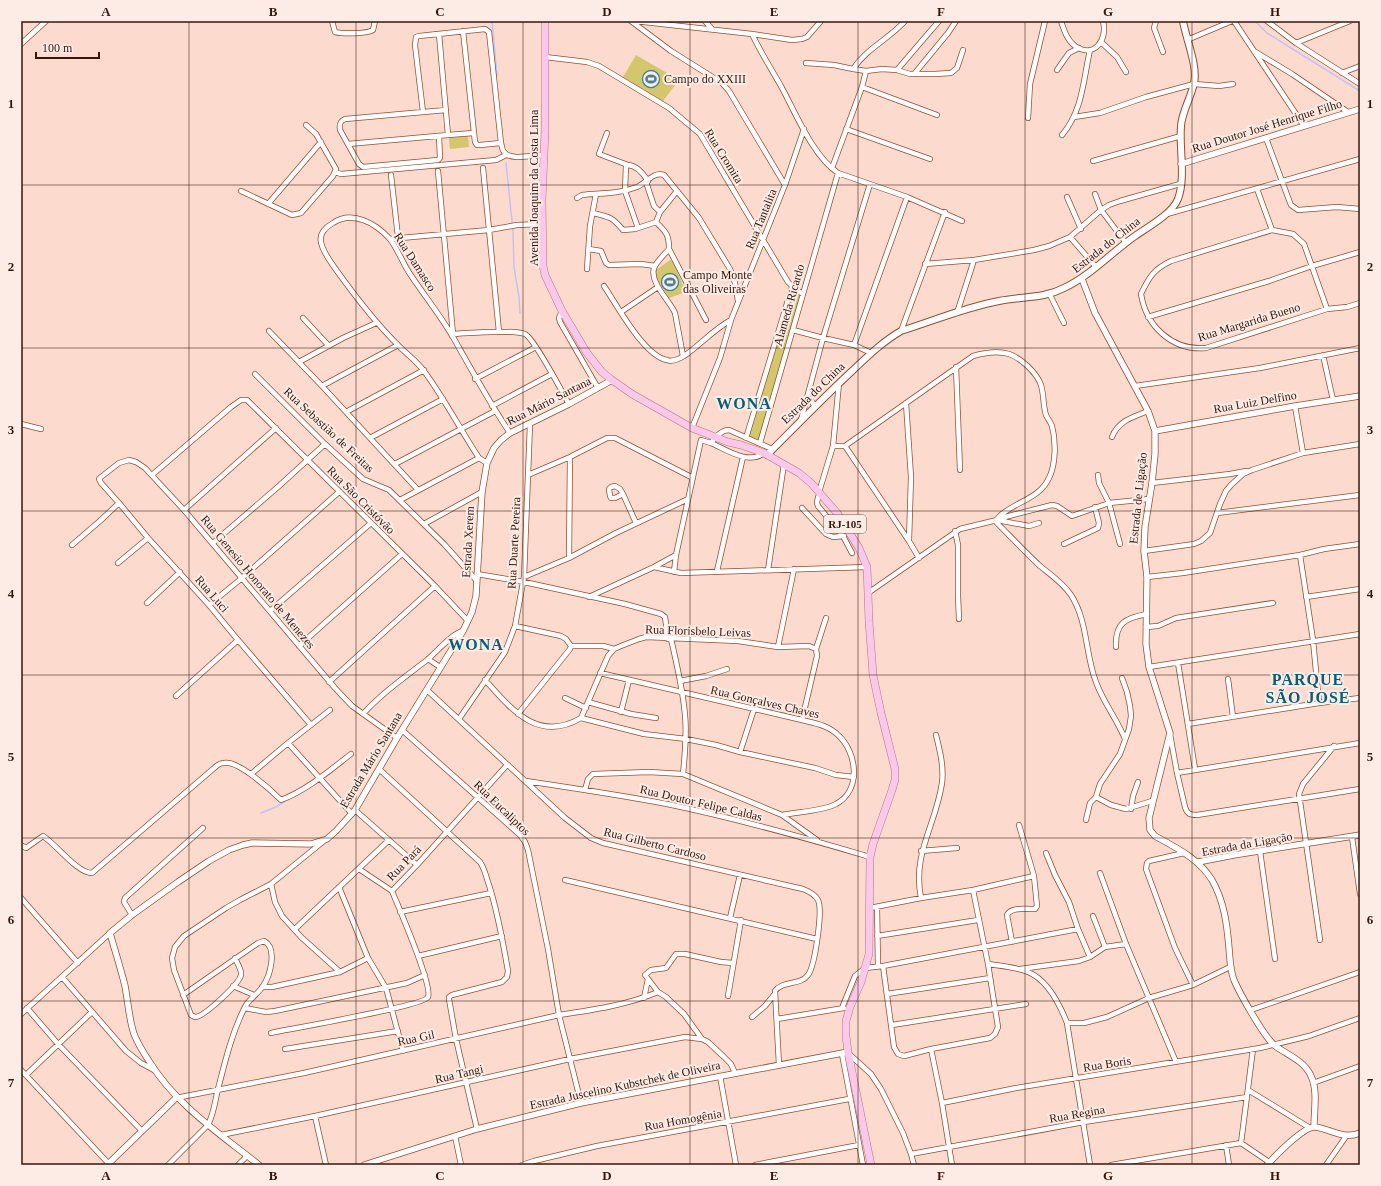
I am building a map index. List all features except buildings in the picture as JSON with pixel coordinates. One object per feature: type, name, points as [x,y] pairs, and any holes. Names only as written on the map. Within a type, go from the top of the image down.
[{"type":"main road","name":"Avenida Joaquim da Costa Lima","points":[[545,21],[542,224],[543,266],[545,275],[562,311],[587,353],[602,372],[632,394],[709,439],[768,452],[799,473],[837,513],[859,548],[867,567],[869,590],[869,632],[873,675],[893,758],[895,780],[870,857],[873,907],[869,954],[846,1020],[845,1053],[871,1165]]},
{"type":"main road","points":[[1177,201],[1180,184],[1181,122],[1194,84],[1194,68],[1183,21]]},
{"type":"main road","name":"Estrada do China","points":[[768,452],[839,382],[890,337],[901,331],[999,301],[1050,295],[1082,279],[1126,242],[1166,214],[1177,201]]},
{"type":"street","points":[[21,43],[46,21]]},
{"type":"street","points":[[332,21],[334,30],[337,33],[360,33],[370,32],[374,28],[375,21]]},
{"type":"street","points":[[631,21],[671,51],[722,83],[729,91],[785,185]]},
{"type":"street","points":[[635,21],[712,29],[792,40],[807,37],[821,21]]},
{"type":"street","points":[[705,21],[712,29]]},
{"type":"street","points":[[853,69],[864,55],[893,33],[905,21]]},
{"type":"street","points":[[897,70],[939,21]]},
{"type":"street","points":[[915,73],[956,21]]},
{"type":"street","points":[[1028,118],[1030,84],[1045,21]]},
{"type":"street","points":[[1061,21],[1071,42],[1079,48],[1090,50],[1095,48],[1104,36],[1105,30],[1103,21]]},
{"type":"street","points":[[1156,21],[1154,28],[1163,52]]},
{"type":"street","points":[[1187,40],[1233,21],[1304,126]]},
{"type":"street","points":[[1268,21],[1296,43],[1360,84]]},
{"type":"street","points":[[1296,43],[1350,21]]},
{"type":"street","points":[[423,112],[415,39],[419,36],[485,29],[489,32],[503,151],[506,155],[512,157],[544,154]]},
{"type":"street","points":[[464,31],[475,142],[478,145],[501,143]]},
{"type":"street","points":[[439,34],[448,135]]},
{"type":"street","points":[[752,34],[804,130],[821,157],[832,168],[838,173],[907,197],[962,221]]},
{"type":"street","points":[[1101,42],[1117,57],[1126,72]]},
{"type":"street","points":[[1057,70],[1069,53],[1079,48]]},
{"type":"street","points":[[806,63],[834,65],[866,71],[877,68],[897,70],[910,74],[935,74],[954,71],[960,63],[963,50]]},
{"type":"street","points":[[1062,136],[1074,118],[1081,97],[1090,50]]},
{"type":"street","points":[[1252,50],[1292,74],[1348,112]]},
{"type":"street","name":"Rua Cromita","points":[[545,57],[593,63],[660,102],[700,134],[792,287],[803,294]]},
{"type":"street","points":[[1342,73],[1360,66]]},
{"type":"street","points":[[832,168],[862,87],[866,71]]},
{"type":"street","points":[[1074,118],[1100,113],[1146,97],[1194,84],[1219,86],[1233,84]]},
{"type":"street","points":[[862,87],[937,115]]},
{"type":"street","name":"Rua Doutor José Henrique Filho","points":[[1181,164],[1360,109]]},
{"type":"street","points":[[439,136],[440,158],[438,160],[370,167],[361,166],[340,130],[339,125],[342,120],[446,110]]},
{"type":"street","points":[[241,191],[292,215],[298,214],[335,172],[335,166],[321,142],[316,134],[306,125]]},
{"type":"street","points":[[846,129],[930,159]]},
{"type":"street","name":"Rua Tantalita","points":[[692,428],[720,358],[731,320],[764,241],[804,130]]},
{"type":"street","points":[[348,144],[474,133]]},
{"type":"street","points":[[607,133],[599,154],[640,170],[647,181],[654,206],[660,212]]},
{"type":"street","points":[[1093,161],[1181,136]]},
{"type":"street","points":[[1266,138],[1291,205],[1298,210],[1337,207],[1359,208]]},
{"type":"street","points":[[268,204],[321,142]]},
{"type":"street","points":[[335,172],[341,174],[496,160],[506,155]]},
{"type":"street","points":[[1166,214],[1360,159]]},
{"type":"street","points":[[628,165],[626,167],[625,191],[638,228]]},
{"type":"street","points":[[482,168],[499,332]]},
{"type":"street","points":[[438,171],[453,335],[499,332],[525,334],[530,338],[536,347],[569,404]]},
{"type":"street","name":"Alameda Ricardo","points":[[760,443],[838,173]]},
{"type":"street","points":[[577,198],[582,194],[625,191],[638,186],[656,174],[666,176],[699,218],[730,269],[735,283],[738,303]]},
{"type":"street","points":[[391,175],[398,238]]},
{"type":"street","points":[[801,420],[870,184]]},
{"type":"street","points":[[925,264],[974,260],[1049,246],[1070,237],[1101,210],[1120,201],[1180,184]]},
{"type":"street","points":[[1257,189],[1272,230],[1293,234],[1304,244],[1327,309]]},
{"type":"street","points":[[593,213],[608,216],[616,221],[623,230],[638,228],[656,222],[660,212],[677,191]]},
{"type":"street","points":[[588,269],[590,226],[596,194]]},
{"type":"street","points":[[1095,194],[1101,210],[1126,242]]},
{"type":"street","points":[[854,344],[907,197]]},
{"type":"street","points":[[1067,197],[1081,229]]},
{"type":"street","points":[[1177,201],[1183,210]]},
{"type":"street","points":[[901,331],[944,212]]},
{"type":"street","name":"Rua Damasco","points":[[376,323],[324,252],[321,237],[326,228],[339,219],[350,217],[362,220],[372,225],[390,239],[408,271],[453,335],[475,379],[510,433]]},
{"type":"street","points":[[656,222],[667,234],[669,239],[669,249],[706,320]]},
{"type":"street","points":[[390,239],[489,230],[517,225],[542,224]]},
{"type":"street","name":"Rua Margarida Bueno","points":[[1272,230],[1171,261],[1160,266],[1149,277],[1141,294],[1144,309],[1153,325],[1176,343],[1188,348],[1206,348],[1327,309],[1360,304]]},
{"type":"street","points":[[1070,237],[1096,268]]},
{"type":"street","points":[[589,249],[601,251],[606,263],[609,265],[641,264],[655,266]]},
{"type":"street","points":[[669,249],[655,266],[654,273],[658,287],[675,313],[683,356]]},
{"type":"street","points":[[1148,317],[1360,252]]},
{"type":"street","points":[[957,313],[974,260]]},
{"type":"street","name":"Estrada de Ligação","points":[[1082,279],[1095,313],[1148,411],[1155,431],[1155,454],[1152,483],[1145,527],[1144,551],[1147,577],[1146,644],[1149,668],[1170,733],[1177,773],[1187,812],[1191,815],[1197,815],[1299,799]]},
{"type":"street","points":[[604,286],[636,334],[651,352],[659,358],[672,361],[683,356],[731,320]]},
{"type":"street","points":[[620,312],[658,287]]},
{"type":"street","name":"Alameda Ricardo","points":[[746,438],[792,287]]},
{"type":"street","points":[[1050,295],[1064,323]]},
{"type":"street","points":[[562,311],[559,318],[560,322],[598,388]]},
{"type":"street","points":[[303,318],[329,346]]},
{"type":"street","points":[[300,362],[376,323],[424,370],[479,458],[487,463]]},
{"type":"street","points":[[793,330],[854,344],[871,353]]},
{"type":"street","points":[[269,331],[300,362],[418,490]]},
{"type":"street","points":[[322,386],[398,345]]},
{"type":"street","points":[[475,379],[536,347]]},
{"type":"street","points":[[1135,386],[1227,374],[1280,365],[1360,348]]},
{"type":"street","points":[[833,446],[845,446],[973,356],[985,353],[1009,354],[1032,370],[1041,386],[1046,416],[1052,428],[1054,446],[1053,462],[1049,478],[1038,492],[1029,499],[1002,514],[996,521]]},
{"type":"street","points":[[1323,355],[1333,400]]},
{"type":"street","points":[[956,367],[960,470]]},
{"type":"street","points":[[346,412],[424,370]]},
{"type":"street","name":"Rua Sebastião de Freitas","points":[[254,374],[363,479],[389,490],[400,500],[444,544],[477,581]]},
{"type":"street","points":[[492,406],[552,374]]},
{"type":"street","name":"Rua Mário Santana","points":[[487,463],[494,448],[510,433],[569,404],[612,380]]},
{"type":"street","points":[[839,382],[833,446],[816,503],[843,536],[852,553]]},
{"type":"street","name":"Rua Luiz Delfino","points":[[1155,431],[1360,396]]},
{"type":"street","points":[[808,397],[815,406]]},
{"type":"street","name":"Rua São Cristóvão","points":[[152,475],[238,401],[244,399],[252,404],[435,586],[468,621]]},
{"type":"street","points":[[370,438],[443,399]]},
{"type":"street","points":[[906,403],[911,477],[909,541]]},
{"type":"street","points":[[1295,406],[1303,453]]},
{"type":"street","points":[[395,464],[495,411]]},
{"type":"street","points":[[1112,437],[1116,428],[1124,421],[1148,411]]},
{"type":"street","points":[[21,424],[40,429]]},
{"type":"street","name":"Rua Duarte Pereira","points":[[459,719],[505,652],[515,626],[524,580],[530,424]]},
{"type":"street","points":[[184,510],[276,428]]},
{"type":"street","points":[[674,572],[676,555],[693,478],[709,439],[725,430],[733,431],[760,443],[768,452],[756,457],[743,457],[709,439]]},
{"type":"street","points":[[528,475],[570,457],[607,438],[615,438],[693,478]]},
{"type":"street","points":[[213,543],[325,444]]},
{"type":"street","points":[[1144,551],[1194,544],[1201,541],[1210,533],[1216,513],[1228,488],[1243,474],[1303,453],[1360,444]]},
{"type":"street","points":[[845,446],[919,558]]},
{"type":"street","points":[[569,558],[570,457]]},
{"type":"street","points":[[717,571],[743,457]]},
{"type":"street","points":[[400,500],[479,458]]},
{"type":"street","name":"Rua Genesio Honorato de Menezes","points":[[101,477],[119,463],[129,460],[141,465],[152,475],[213,543],[343,697],[363,714],[397,738]]},
{"type":"street","name":"Estrada Xerem","points":[[468,621],[474,604],[477,581],[482,492],[487,463]]},
{"type":"street","points":[[768,570],[784,464]]},
{"type":"street","points":[[1152,483],[1252,470]]},
{"type":"street","points":[[1098,476],[1099,483],[1108,503],[1120,544]]},
{"type":"street","name":"Rua Luci","points":[[101,477],[99,479],[100,483],[180,572],[312,725]]},
{"type":"street","points":[[208,605],[242,578],[339,492]]},
{"type":"street","points":[[424,524],[482,492]]},
{"type":"street","points":[[623,494],[636,524]]},
{"type":"street","points":[[1216,513],[1360,495]]},
{"type":"street","points":[[524,580],[688,499]]},
{"type":"street","points":[[869,590],[919,558],[955,531],[966,527],[996,521],[1023,512],[1055,505],[1070,515],[1074,515],[1108,503],[1149,499]]},
{"type":"street","points":[[72,546],[119,503]]},
{"type":"street","points":[[1064,544],[1098,528],[1099,523],[1095,507]]},
{"type":"street","points":[[802,508],[826,534],[833,537],[851,534]]},
{"type":"street","points":[[996,521],[1024,526],[1032,526],[1040,523]]},
{"type":"street","points":[[996,521],[1032,558],[1065,587],[1072,596],[1083,624],[1087,652],[1095,681],[1120,726],[1125,739]]},
{"type":"street","points":[[270,611],[371,523]]},
{"type":"street","points":[[955,531],[959,553],[959,619]]},
{"type":"street","points":[[118,563],[148,538]]},
{"type":"street","points":[[1147,577],[1300,555],[1324,549],[1360,544]]},
{"type":"street","points":[[299,646],[402,554]]},
{"type":"street","points":[[589,597],[654,567],[676,555]]},
{"type":"street","points":[[1300,555],[1313,640],[1319,703]]},
{"type":"street","points":[[654,567],[674,572],[867,567]]},
{"type":"street","points":[[778,647],[794,569]]},
{"type":"street","points":[[147,603],[180,572]]},
{"type":"street","points":[[477,574],[524,580],[589,597],[625,604],[661,614],[665,617],[682,693],[686,739],[684,774]]},
{"type":"street","points":[[329,682],[435,586]]},
{"type":"street","points":[[1306,597],[1360,589]]},
{"type":"street","points":[[1146,627],[1158,626],[1176,618],[1273,603]]},
{"type":"street","points":[[1116,647],[1116,634],[1123,622],[1136,616],[1147,614]]},
{"type":"street","points":[[802,720],[817,656],[816,649],[826,618]]},
{"type":"street","name":"Estrada Mário Santana","points":[[327,839],[354,812],[468,621]]},
{"type":"street","points":[[515,626],[561,636],[566,638],[571,646]]},
{"type":"street","points":[[363,714],[381,696],[428,659],[456,634],[463,631]]},
{"type":"street","points":[[1149,668],[1313,640],[1360,634]]},
{"type":"street","name":"Rua Florisbelo Leivas","points":[[614,649],[639,639],[652,638],[738,641],[778,647],[793,648],[809,646],[816,649]]},
{"type":"street","points":[[176,696],[238,640]]},
{"type":"street","points":[[485,680],[518,714],[529,722],[548,727],[569,724],[580,718],[586,708],[608,656],[614,649],[603,646],[571,646]]},
{"type":"street","points":[[518,714],[571,646]]},
{"type":"street","points":[[428,659],[440,667]]},
{"type":"street","points":[[1178,663],[1195,769]]},
{"type":"street","points":[[680,681],[706,676],[727,669]]},
{"type":"street","name":"Rua Gonçalves Chaves","points":[[600,673],[802,720],[826,727],[838,735],[844,741],[850,752],[854,768],[852,785],[847,795],[835,805],[782,815]]},
{"type":"street","points":[[1086,820],[1090,803],[1098,798],[1100,784],[1120,754],[1129,729],[1131,716],[1129,698],[1122,678]]},
{"type":"street","points":[[1228,679],[1233,717]]},
{"type":"street","points":[[621,712],[630,680]]},
{"type":"street","name":"Rua Gilberto Cardoso","points":[[427,690],[507,765],[591,838],[603,843],[803,889],[812,893],[818,900],[820,913],[817,939]]},
{"type":"street","points":[[565,698],[586,708]]},
{"type":"street","points":[[1188,724],[1360,698]]},
{"type":"street","points":[[588,702],[621,712],[656,718]]},
{"type":"street","points":[[740,752],[754,709]]},
{"type":"street","points":[[251,774],[330,710]]},
{"type":"street","points":[[580,718],[644,734],[686,739],[716,745],[740,752],[815,768],[836,775],[854,777]]},
{"type":"street","name":"Rua Eucaliptos","points":[[402,730],[520,835],[525,842],[545,931],[559,1015],[581,1103]]},
{"type":"street","points":[[1170,733],[1152,801],[1149,818],[1150,830],[1155,836],[1198,862]]},
{"type":"street","points":[[921,898],[918,875],[921,851],[942,784],[943,769],[936,735]]},
{"type":"street","points":[[288,743],[354,812],[417,865]]},
{"type":"street","points":[[1177,773],[1334,746],[1360,743]]},
{"type":"street","points":[[1320,940],[1299,799],[1303,784],[1334,746]]},
{"type":"street","points":[[21,845],[26,848],[44,836],[85,872],[92,873],[213,769],[224,762],[233,763],[243,768],[281,800],[291,796],[320,778],[352,754]]},
{"type":"street","name":"Rua Pará","points":[[392,1009],[422,1001],[427,998],[428,994],[425,975],[392,890],[417,865],[507,765]]},
{"type":"street","points":[[379,769],[480,862],[483,866],[491,893],[502,936],[508,971],[507,977],[502,982],[451,996],[449,999],[456,1039],[477,1129]]},
{"type":"street","points":[[585,790],[588,779],[593,774],[649,772],[684,774],[782,815],[818,841]]},
{"type":"street","name":"Rua Doutor Felipe Caldas","points":[[526,781],[694,810],[818,841],[870,857]]},
{"type":"street","points":[[1131,809],[1133,796],[1138,782]]},
{"type":"street","points":[[1299,799],[1360,789]]},
{"type":"street","points":[[1098,798],[1119,808],[1131,809],[1152,801]]},
{"type":"street","points":[[1012,942],[1007,915],[1010,910],[1036,908],[1034,876],[1019,825]]},
{"type":"street","points":[[132,915],[124,902],[125,898],[202,828]]},
{"type":"street","name":"Estrada da Ligação","points":[[1312,1127],[1313,1082],[1307,1069],[1302,1063],[1275,1045],[1250,1010],[1237,986],[1230,967],[1228,938],[1223,905],[1212,880],[1198,862],[1360,835]]},
{"type":"street","points":[[1352,837],[1358,869],[1360,894]]},
{"type":"street","points":[[235,958],[241,971],[241,975],[234,986],[203,1015],[195,1017],[191,1015],[174,970],[172,958],[175,947],[184,936],[226,908],[271,884],[327,839]]},
{"type":"street","points":[[21,1014],[110,933],[132,915],[209,861],[243,845],[257,843],[311,844],[327,839]]},
{"type":"street","points":[[295,929],[389,840]]},
{"type":"street","points":[[921,851],[957,848]]},
{"type":"street","points":[[1260,851],[1275,959]]},
{"type":"street","points":[[1184,853],[1149,861],[1146,869],[1175,948],[1193,985]]},
{"type":"street","points":[[1046,854],[1069,902],[1078,929],[1090,957]]},
{"type":"street","points":[[359,869],[392,890]]},
{"type":"street","points":[[1100,873],[1126,944],[1176,1062]]},
{"type":"street","points":[[730,918],[740,875]]},
{"type":"street","points":[[973,890],[988,964],[998,1030],[990,1038],[931,1049],[904,1056],[898,1054],[894,1047],[887,994],[880,966],[873,907],[973,890],[1034,876]]},
{"type":"street","points":[[565,880],[817,939],[816,949],[808,975],[797,982],[779,987],[765,1006],[752,1017]]},
{"type":"street","points":[[271,884],[278,909],[295,929],[340,972]]},
{"type":"street","points":[[339,888],[368,958],[386,988],[403,1051]]},
{"type":"street","points":[[400,912],[491,893]]},
{"type":"street","points":[[21,898],[78,963]]},
{"type":"street","points":[[1093,916],[1105,947]]},
{"type":"street","points":[[728,996],[741,920]]},
{"type":"street","points":[[877,936],[978,920]]},
{"type":"street","points":[[842,1008],[854,978],[865,968],[1078,929]]},
{"type":"street","points":[[110,933],[125,988],[134,1034],[154,1070],[176,1098],[259,1165]]},
{"type":"street","points":[[418,956],[502,936]]},
{"type":"street","points":[[168,1165],[208,1125],[235,1031],[245,1008],[254,995],[262,988],[268,976],[272,964],[272,954],[269,945],[264,941],[258,943],[183,995]]},
{"type":"street","points":[[1018,969],[1070,962],[1090,957],[1105,947],[1126,944]]},
{"type":"street","points":[[644,998],[647,977],[651,970],[666,968],[674,956],[680,953],[711,961],[734,963]]},
{"type":"street","points":[[262,988],[272,988],[340,972],[368,958]]},
{"type":"street","points":[[988,964],[1030,972],[1045,986],[1059,1004],[1067,1023],[1090,1165]]},
{"type":"street","points":[[1067,1023],[1084,1023],[1107,1017],[1128,1009],[1149,998],[1193,985],[1230,967]]},
{"type":"street","points":[[1250,1010],[1360,972]]},
{"type":"street","points":[[245,1008],[266,1012],[386,988],[407,983],[425,975]]},
{"type":"street","points":[[62,977],[126,1051],[141,1063],[154,1070]]},
{"type":"street","points":[[647,977],[658,992],[666,997],[684,1014],[702,1039],[708,1042],[731,1064],[735,1073]]},
{"type":"street","points":[[887,994],[990,978]]},
{"type":"street","points":[[234,986],[254,995]]},
{"type":"street","name":"Rua Gil","points":[[176,1098],[304,1073],[559,1015],[601,1008],[644,998],[658,992]]},
{"type":"street","points":[[774,995],[779,1065]]},
{"type":"street","points":[[892,1025],[1026,1004]]},
{"type":"street","points":[[776,1019],[850,1007]]},
{"type":"street","points":[[27,1008],[58,1044],[142,1131]]},
{"type":"street","points":[[270,1033],[392,1009]]},
{"type":"street","points":[[26,1075],[92,1012]]},
{"type":"street","name":"Rua Boris","points":[[942,1103],[1016,1088],[1275,1045],[1309,1036],[1360,1018]]},
{"type":"street","points":[[285,1049],[398,1031]]},
{"type":"street","name":"Rua Tangi","points":[[221,1135],[467,1083],[570,1059],[685,1037],[702,1039]]},
{"type":"street","points":[[931,1049],[942,1103],[952,1165]]},
{"type":"street","points":[[1241,1143],[1253,1049]]},
{"type":"street","points":[[845,1053],[849,1099],[863,1165]]},
{"type":"street","points":[[845,1053],[871,1074],[881,1089],[903,1133],[914,1165]]},
{"type":"street","name":"Estrada Juscelino Kubstchek de Oliveira","points":[[364,1165],[477,1129],[581,1103],[845,1053]]},
{"type":"street","points":[[1313,1082],[1360,1066]]},
{"type":"street","points":[[21,1070],[108,1164],[176,1098]]},
{"type":"street","points":[[720,1076],[736,1165]]},
{"type":"street","points":[[1248,1090],[1312,1127],[1347,1136],[1360,1133]]},
{"type":"street","points":[[168,1105],[171,1091]]},
{"type":"street","name":"Rua Regina","points":[[911,1154],[1084,1122],[1247,1097]]},
{"type":"street","name":"Rua Homogênia","points":[[522,1165],[597,1146],[849,1099]]},
{"type":"street","points":[[315,1116],[326,1165]]},
{"type":"street","points":[[1111,1165],[1241,1143],[1268,1163],[1299,1135],[1312,1127]]},
{"type":"street","points":[[456,1136],[461,1165]]},
{"type":"street","points":[[1326,1165],[1347,1136]]},
{"type":"street","points":[[755,1165],[859,1145]]},
{"type":"street","points":[[1226,1145],[1229,1165]]},
{"type":"street","points":[[238,1165],[247,1156]]},
{"type":"shaded area","name":"Campo do XXIII","points":[[636,55],[679,80],[663,101],[623,77]]},
{"type":"shaded area","points":[[468,136],[469,147],[450,149],[449,138]]},
{"type":"shaded area","points":[[670,260],[673,261],[686,292],[669,298],[656,277],[656,270]]},
{"type":"shaded area","points":[[794,290],[802,293],[758,441],[748,436]]},
{"type":"waterway","points":[[492,21],[497,76]]},
{"type":"waterway","points":[[1255,21],[1267,33],[1360,91]]},
{"type":"waterway","points":[[506,163],[513,231],[514,267],[520,313]]},
{"type":"waterway","points":[[261,813],[284,802]]},
{"type":"place","name":"Campo do XXIII","points":[[651,79]]},
{"type":"place","name":"Campo Monte das Oliveiras","points":[[670,282]]},
{"type":"district","name":"WONA","points":[[744,403]]},
{"type":"district","name":"WONA","points":[[476,644]]},
{"type":"district","name":"PARQUE SÃO JOSÉ","points":[[1308,688]]}]
